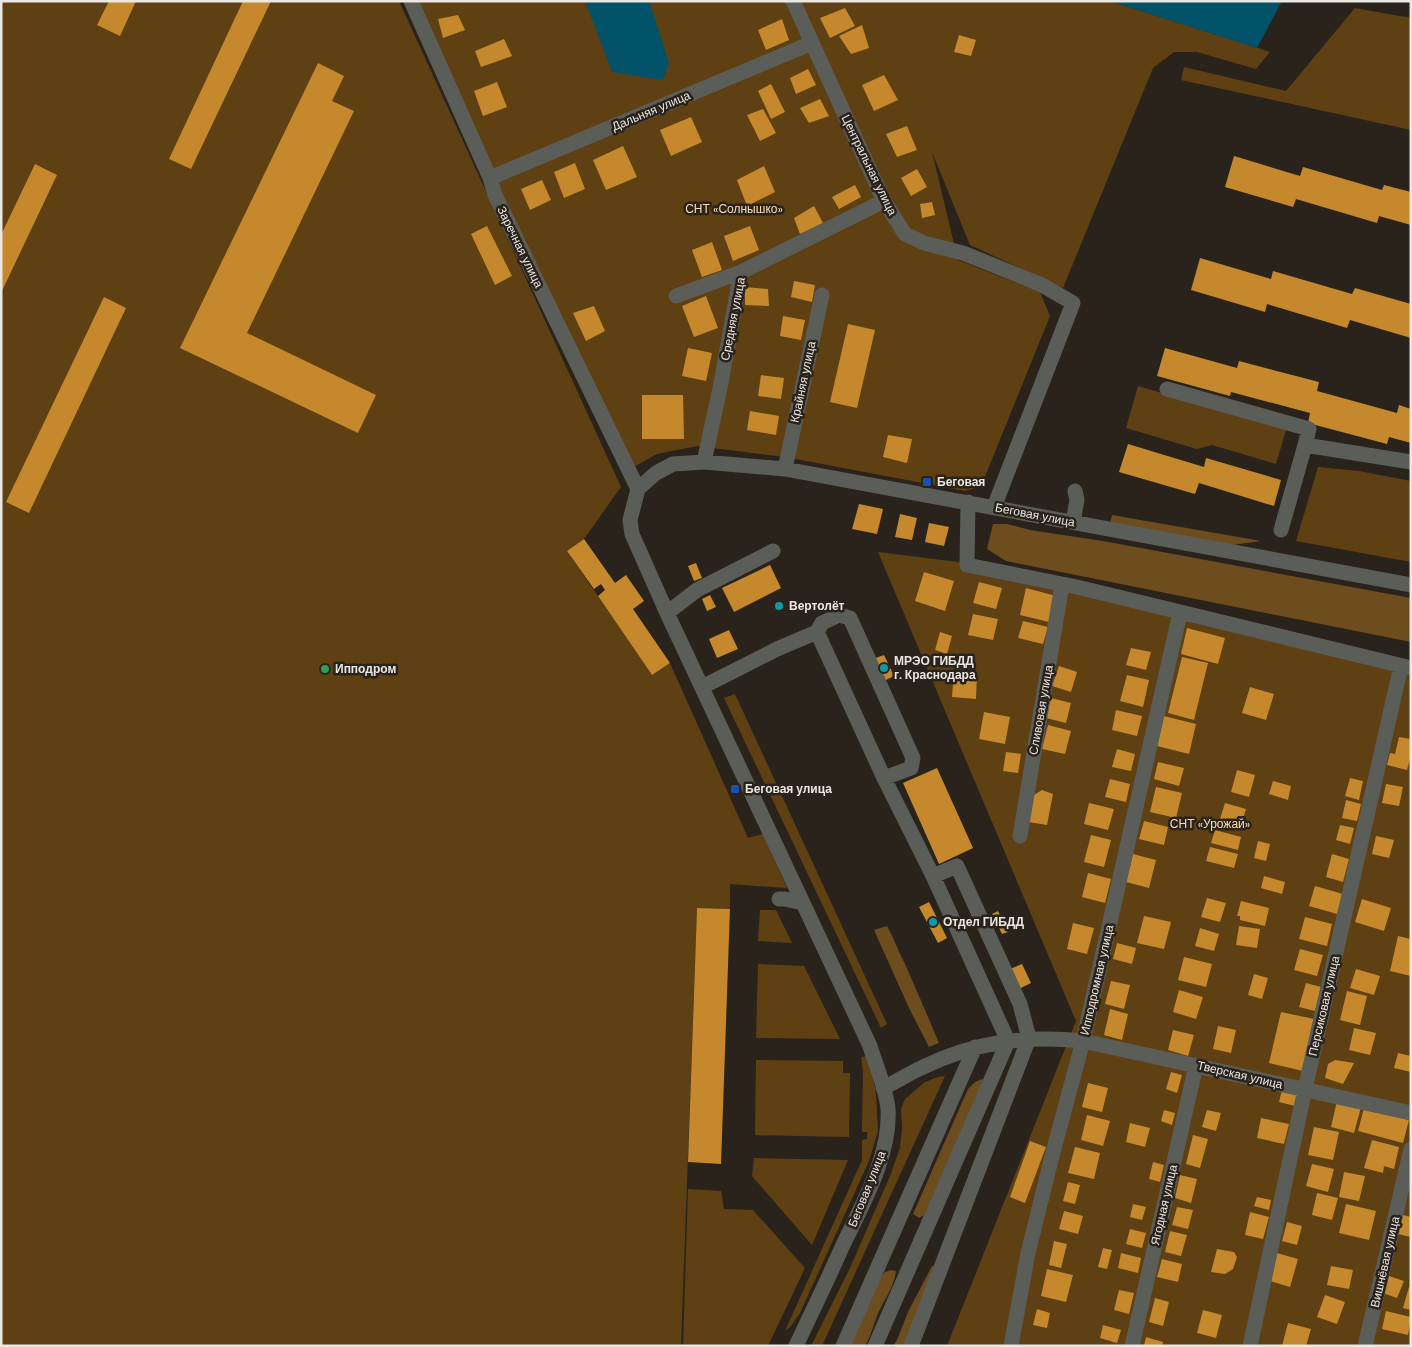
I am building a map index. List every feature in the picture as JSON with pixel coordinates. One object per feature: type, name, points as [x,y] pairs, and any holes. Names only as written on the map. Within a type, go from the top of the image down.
[{"type":"street","name":"Заречная улица","points":[[411,1],[490,178],[495,195],[638,489]]},
{"type":"street","name":"Центральная улица","points":[[793,1],[884,201],[905,234],[924,243],[963,253],[1033,281],[1074,303],[994,507]]},
{"type":"street","name":"Дальняя улица","points":[[490,178],[812,43]]},
{"type":"street","name":"Средняя улица","points":[[704,462],[742,272],[884,201]]},
{"type":"street","points":[[676,296],[742,272]]},
{"type":"street","name":"Крайняя улица","points":[[785,469],[822,295]]},
{"type":"street","points":[[1167,389],[1310,429],[1281,530]]},
{"type":"street","points":[[1305,445],[1411,462]]},
{"type":"street","name":"Беговая улица","points":[[796,1346],[863,1204],[882,1154],[888,1131],[888,1107],[870,1046],[667,613],[632,534],[630,520],[638,489],[656,473],[673,464],[704,462],[785,469],[1411,584]]},
{"type":"street","points":[[1073,522],[1077,500],[1075,492]]},
{"type":"street","points":[[968,502],[967,565],[1062,584],[1406,667]]},
{"type":"street","points":[[667,613],[698,590],[773,550]]},
{"type":"street","name":"Сливовая улица","points":[[1020,836],[1062,584]]},
{"type":"street","name":"Ипподромная улица","points":[[1011,1346],[1028,1253],[1052,1156],[1076,1040],[1180,613]]},
{"type":"street","points":[[702,687],[777,649],[816,632],[822,624],[839,615],[850,618],[913,758],[911,768],[884,778]]},
{"type":"street","points":[[816,632],[884,778],[933,876],[1008,1041],[875,1346]]},
{"type":"street","name":"Персиковая улица","points":[[1250,1346],[1305,1089],[1406,667]]},
{"type":"street","points":[[911,1346],[1029,1038],[1020,1004],[957,866],[933,876]]},
{"type":"street","points":[[779,899],[803,903]]},
{"type":"street","name":"Тверская улица","points":[[883,1088],[921,1068],[975,1047],[1029,1038],[1076,1040],[1411,1113]]},
{"type":"street","points":[[843,1346],[975,1047]]},
{"type":"street","name":"Ягодная улица","points":[[1132,1346],[1196,1065]]},
{"type":"street","name":"Вишнёвая улица","points":[[1365,1346],[1411,1149]]},
{"type":"green space","name":"Ипподром","points":[[1,1],[399,1],[621,487],[584,539],[567,551],[652,675],[670,663],[748,838],[763,834],[787,888],[730,884],[730,909],[697,908],[681,1346],[1,1346]]},
{"type":"green space","name":"СНТ «Солнышко»","points":[[412,1],[1110,1],[1270,52],[1256,69],[1197,52],[1174,52],[1153,68],[1063,288],[970,245],[932,152],[958,260],[1040,292],[1050,316],[982,484],[965,491],[785,457],[697,446],[657,454],[630,469]]},
{"type":"green space","points":[[1355,8],[1411,18],[1411,130],[1181,80],[1184,67],[1286,91]]},
{"type":"green space","points":[[1138,386],[1286,430],[1276,464],[1212,445],[1197,449],[1126,428]]},
{"type":"green space","points":[[1318,467],[1359,471],[1411,481],[1411,562],[1296,541]]},
{"type":"green space","name":"СНТ «Урожай»","points":[[878,552],[966,563],[1411,662],[1411,1346],[947,1346],[1076,1021]]},
{"type":"green space","points":[[735,694],[887,1024],[881,1028],[724,698]]},
{"type":"green space","points":[[760,910],[776,910],[792,943],[758,941]]},
{"type":"green space","points":[[758,964],[804,966],[840,1039],[756,1038]]},
{"type":"green space","points":[[867,1056],[876,1094],[878,1131],[869,1161],[800,1313],[785,1331],[862,1160],[862,1140],[867,1139],[867,1132],[862,1132],[863,1072],[861,1057]]},
{"type":"green space","points":[[756,1060],[843,1061],[843,1073],[850,1073],[849,1137],[755,1135]]},
{"type":"green space","points":[[945,1076],[822,1346],[811,1346],[850,1268],[890,1176],[900,1148],[901,1109],[905,1099],[925,1082]]},
{"type":"green space","points":[[754,1158],[848,1160],[812,1245],[752,1176]]},
{"type":"green space","points":[[688,1189],[721,1191],[724,1209],[753,1210],[805,1268],[768,1346],[683,1346]]},
{"type":"shaded area","points":[[1112,515],[1261,541],[1232,545],[1110,523]]},
{"type":"shaded area","points":[[993,524],[1007,524],[1030,530],[1103,541],[1411,598],[1411,642],[1006,561],[987,549]]},
{"type":"shaded area","points":[[887,926],[939,1043],[929,1047],[909,1008],[874,930]]},
{"type":"shaded area","points":[[982,1079],[984,1083],[924,1215],[919,1218],[913,1214],[968,1089],[975,1082]]},
{"type":"shaded area","points":[[932,1266],[940,1266],[905,1346],[893,1346],[908,1312]]},
{"type":"shaded area","points":[[896,1271],[891,1289],[877,1316],[865,1346],[852,1346],[850,1341],[878,1280],[885,1272]]},
{"type":"water","points":[[585,1],[649,1],[669,63],[663,80],[612,72]]},
{"type":"water","points":[[1110,1],[1282,1],[1257,48]]},
{"type":"building","points":[[109,1],[136,1],[120,36],[97,25]]},
{"type":"building","points":[[243,1],[271,1],[191,169],[169,159]]},
{"type":"building","points":[[845,8],[855,26],[830,38],[820,18]]},
{"type":"building","points":[[458,15],[465,30],[443,38],[438,19]]},
{"type":"building","points":[[782,19],[789,40],[766,50],[758,30]]},
{"type":"building","points":[[862,25],[869,48],[851,54],[839,36]]},
{"type":"building","points":[[959,35],[976,40],[971,56],[954,52]]},
{"type":"building","points":[[504,39],[512,56],[481,67],[475,51]]},
{"type":"building","points":[[318,63],[344,76],[332,101],[354,111],[247,333],[376,395],[358,433],[180,348]]},
{"type":"building","points":[[808,69],[816,85],[796,94],[790,78]]},
{"type":"building","points":[[884,75],[898,100],[874,111],[862,85]]},
{"type":"building","points":[[497,82],[507,107],[483,116],[474,91]]},
{"type":"building","points":[[771,84],[785,112],[771,119],[758,91]]},
{"type":"building","points":[[820,99],[829,116],[809,123],[800,108]]},
{"type":"building","points":[[763,109],[776,133],[760,141],[747,115]]},
{"type":"building","points":[[691,117],[702,142],[671,156],[660,130]]},
{"type":"building","points":[[907,126],[917,150],[897,157],[886,134]]},
{"type":"building","points":[[623,146],[637,177],[606,190],[593,160]]},
{"type":"building","points":[[1234,156],[1300,176],[1303,167],[1382,190],[1384,185],[1411,192],[1411,225],[1379,216],[1377,223],[1296,199],[1293,207],[1225,187]]},
{"type":"building","points":[[575,163],[585,189],[564,198],[554,172]]},
{"type":"building","points":[[35,164],[57,175],[1,293],[1,235]]},
{"type":"building","points":[[764,166],[775,192],[747,206],[737,180]]},
{"type":"building","points":[[917,169],[927,187],[911,196],[901,178]]},
{"type":"building","points":[[542,180],[551,200],[530,210],[521,189]]},
{"type":"building","points":[[855,185],[861,197],[839,209],[832,197]]},
{"type":"building","points":[[932,202],[935,215],[922,218],[920,204]]},
{"type":"building","points":[[814,206],[823,223],[800,234],[794,218]]},
{"type":"building","points":[[487,226],[512,276],[495,285],[471,234]]},
{"type":"building","points":[[750,226],[759,250],[733,261],[724,236]]},
{"type":"building","points":[[712,242],[722,270],[702,277],[692,250]]},
{"type":"building","points":[[1200,258],[1271,279],[1273,271],[1352,294],[1355,288],[1411,304],[1411,338],[1350,320],[1347,328],[1267,304],[1265,312],[1191,290]]},
{"type":"building","points":[[794,281],[815,285],[812,302],[791,297]]},
{"type":"building","points":[[745,287],[768,289],[769,306],[745,305]]},
{"type":"building","points":[[706,296],[718,328],[694,337],[682,306]]},
{"type":"building","points":[[104,297],[126,308],[29,513],[6,502]]},
{"type":"building","points":[[594,306],[605,331],[586,341],[573,313]]},
{"type":"building","points":[[783,316],[805,320],[801,340],[780,336]]},
{"type":"building","points":[[848,324],[875,330],[857,408],[830,402]]},
{"type":"building","points":[[688,348],[712,353],[706,381],[682,376]]},
{"type":"building","points":[[1165,348],[1237,368],[1239,361],[1319,382],[1317,391],[1397,413],[1399,405],[1411,409],[1411,443],[1389,437],[1387,444],[1308,423],[1310,413],[1231,392],[1230,396],[1157,376]]},
{"type":"building","points":[[761,375],[784,378],[781,399],[758,396]]},
{"type":"building","points":[[642,395],[683,395],[684,439],[642,439]]},
{"type":"building","points":[[750,411],[779,416],[776,435],[747,430]]},
{"type":"building","points":[[888,435],[912,439],[907,463],[883,457]]},
{"type":"building","points":[[1128,444],[1204,467],[1206,458],[1281,480],[1274,506],[1199,483],[1195,494],[1119,472]]},
{"type":"building","points":[[859,504],[883,509],[877,534],[852,529]]},
{"type":"building","points":[[900,514],[917,518],[912,540],[895,537]]},
{"type":"building","points":[[929,523],[949,527],[944,546],[925,542]]},
{"type":"building","points":[[584,539],[615,583],[626,575],[644,601],[633,609],[670,663],[652,675],[598,596],[605,590],[601,584],[594,589],[567,551]]},
{"type":"building","points":[[696,563],[702,578],[694,581],[688,566]]},
{"type":"building","points":[[770,565],[781,588],[734,612],[722,588]]},
{"type":"building","points":[[924,572],[954,581],[945,611],[915,601]]},
{"type":"building","points":[[979,582],[1002,588],[996,609],[973,603]]},
{"type":"building","points":[[1026,588],[1056,596],[1049,622],[1020,615]]},
{"type":"building","points":[[710,595],[716,607],[707,611],[702,599]]},
{"type":"building","points":[[973,614],[998,619],[993,640],[968,635]]},
{"type":"building","points":[[1023,621],[1048,627],[1043,644],[1018,638]]},
{"type":"building","points":[[1187,628],[1225,638],[1218,664],[1181,654]]},
{"type":"building","points":[[729,630],[738,649],[717,658],[709,639]]},
{"type":"building","points":[[940,632],[952,636],[947,654],[935,650]]},
{"type":"building","points":[[1131,648],[1151,652],[1146,670],[1126,665]]},
{"type":"building","name":"МРЭО ГИБДД г. Краснодара","points":[[884,655],[894,676],[884,681],[873,659]]},
{"type":"building","points":[[1182,657],[1208,663],[1194,720],[1168,713]]},
{"type":"building","points":[[1059,666],[1077,672],[1071,692],[1052,686]]},
{"type":"building","points":[[954,670],[977,672],[976,699],[952,697]]},
{"type":"building","points":[[1127,675],[1149,680],[1143,707],[1120,701]]},
{"type":"building","points":[[1250,687],[1274,694],[1266,720],[1242,713]]},
{"type":"building","points":[[1051,698],[1071,703],[1066,723],[1046,718]]},
{"type":"building","points":[[1116,710],[1142,716],[1137,736],[1112,730]]},
{"type":"building","points":[[984,712],[1010,717],[1005,744],[979,739]]},
{"type":"building","points":[[1164,716],[1196,724],[1189,754],[1157,746]]},
{"type":"building","points":[[1048,725],[1071,731],[1065,754],[1042,749]]},
{"type":"building","points":[[1399,737],[1411,739],[1411,755],[1407,770],[1387,765],[1390,753],[1395,754]]},
{"type":"building","points":[[1117,749],[1135,754],[1131,771],[1112,767]]},
{"type":"building","points":[[1006,752],[1021,754],[1018,773],[1003,771]]},
{"type":"building","points":[[1158,762],[1184,768],[1179,786],[1154,779]]},
{"type":"building","points":[[937,768],[973,848],[939,864],[903,783]]},
{"type":"building","points":[[1237,770],[1255,775],[1249,797],[1231,792]]},
{"type":"building","points":[[1350,778],[1363,781],[1359,800],[1345,796]]},
{"type":"building","points":[[1110,779],[1130,784],[1126,802],[1105,797]]},
{"type":"building","points":[[1273,781],[1291,786],[1288,800],[1269,794]]},
{"type":"building","points":[[1386,784],[1403,787],[1399,806],[1382,803]]},
{"type":"building","points":[[1156,787],[1182,793],[1176,818],[1150,812]]},
{"type":"building","points":[[1042,790],[1053,794],[1047,825],[1029,822],[1034,795]]},
{"type":"building","points":[[1346,800],[1361,804],[1357,821],[1342,818]]},
{"type":"building","points":[[1089,803],[1114,809],[1108,830],[1084,824]]},
{"type":"building","points":[[1225,803],[1246,809],[1241,825],[1220,819]]},
{"type":"building","points":[[1144,821],[1168,827],[1164,845],[1139,839]]},
{"type":"building","points":[[1340,825],[1354,828],[1350,844],[1336,840]]},
{"type":"building","points":[[1215,830],[1241,837],[1238,850],[1211,843]]},
{"type":"building","points":[[1091,835],[1111,840],[1104,867],[1084,862]]},
{"type":"building","points":[[1376,836],[1394,840],[1389,858],[1372,854]]},
{"type":"building","points":[[1258,841],[1270,844],[1266,861],[1254,858]]},
{"type":"building","points":[[1210,847],[1238,854],[1234,868],[1206,861]]},
{"type":"building","points":[[1133,854],[1156,860],[1149,888],[1126,882]]},
{"type":"building","points":[[1332,854],[1349,859],[1343,882],[1326,877]]},
{"type":"building","points":[[1088,873],[1111,879],[1105,903],[1082,897]]},
{"type":"building","points":[[1264,876],[1285,882],[1282,894],[1261,888]]},
{"type":"building","points":[[1315,886],[1343,894],[1337,914],[1309,906]]},
{"type":"building","points":[[1207,898],[1226,903],[1220,922],[1201,917]]},
{"type":"building","points":[[1362,899],[1391,908],[1384,931],[1355,922]]},
{"type":"building","points":[[1241,901],[1269,908],[1265,926],[1240,920],[1240,916],[1237,916]]},
{"type":"building","name":"Отдел ГИБДД","points":[[929,902],[947,938],[938,943],[919,907]]},
{"type":"building","points":[[697,908],[730,909],[721,1164],[688,1162]]},
{"type":"building","points":[[998,911],[1008,932],[1002,934],[992,914]]},
{"type":"building","points":[[1144,916],[1171,922],[1164,949],[1137,943]]},
{"type":"building","points":[[1305,917],[1332,924],[1327,946],[1299,939]]},
{"type":"building","points":[[1073,923],[1094,928],[1087,954],[1067,949]]},
{"type":"building","points":[[1239,926],[1260,929],[1257,948],[1236,945]]},
{"type":"building","points":[[1200,928],[1219,934],[1214,951],[1195,946]]},
{"type":"building","points":[[1398,936],[1411,939],[1411,976],[1390,971]]},
{"type":"building","points":[[1117,943],[1136,948],[1132,964],[1113,959]]},
{"type":"building","points":[[1300,949],[1323,955],[1317,976],[1294,970]]},
{"type":"building","points":[[1184,957],[1212,964],[1206,987],[1178,980]]},
{"type":"building","points":[[1022,964],[1031,983],[1019,989],[1010,969]]},
{"type":"building","points":[[1356,969],[1380,976],[1374,995],[1350,988]]},
{"type":"building","points":[[1254,974],[1268,978],[1262,999],[1248,995]]},
{"type":"building","points":[[1111,981],[1130,985],[1124,1009],[1105,1004]]},
{"type":"building","points":[[1306,983],[1321,987],[1315,1011],[1299,1007]]},
{"type":"building","points":[[1179,990],[1203,997],[1196,1019],[1173,1012]]},
{"type":"building","points":[[1347,991],[1367,996],[1360,1025],[1340,1020]]},
{"type":"building","points":[[1110,1009],[1128,1014],[1122,1040],[1104,1035]]},
{"type":"building","points":[[1281,1012],[1314,1019],[1303,1071],[1269,1063]]},
{"type":"building","points":[[1218,1026],[1236,1030],[1231,1053],[1213,1049]]},
{"type":"building","points":[[1354,1028],[1376,1033],[1370,1055],[1349,1050]]},
{"type":"building","points":[[1173,1030],[1194,1035],[1188,1056],[1168,1050]]},
{"type":"building","points":[[1398,1053],[1411,1056],[1411,1072],[1394,1068]]},
{"type":"building","points":[[1335,1060],[1354,1063],[1343,1084],[1325,1078],[1328,1064]]},
{"type":"building","points":[[1171,1072],[1182,1075],[1177,1093],[1166,1089]]},
{"type":"building","points":[[1088,1083],[1108,1088],[1102,1112],[1082,1107]]},
{"type":"building","points":[[1282,1090],[1298,1094],[1295,1106],[1279,1102]]},
{"type":"building","points":[[1337,1101],[1361,1107],[1354,1133],[1331,1127]]},
{"type":"building","points":[[1364,1108],[1409,1120],[1403,1143],[1358,1131]]},
{"type":"building","points":[[1164,1110],[1175,1113],[1172,1125],[1161,1121]]},
{"type":"building","points":[[1207,1110],[1221,1113],[1216,1131],[1202,1127]]},
{"type":"building","points":[[1087,1115],[1110,1121],[1103,1146],[1081,1140]]},
{"type":"building","points":[[1261,1118],[1289,1124],[1284,1144],[1257,1138]]},
{"type":"building","points":[[1130,1123],[1150,1128],[1145,1147],[1126,1142]]},
{"type":"building","points":[[1314,1127],[1339,1132],[1333,1160],[1308,1155]]},
{"type":"building","points":[[1193,1135],[1208,1139],[1200,1168],[1186,1164]]},
{"type":"building","points":[[1372,1140],[1399,1147],[1394,1169],[1384,1166],[1383,1173],[1364,1168]]},
{"type":"building","points":[[1030,1141],[1046,1147],[1025,1203],[1010,1197]]},
{"type":"building","points":[[1075,1147],[1100,1153],[1094,1179],[1068,1173]]},
{"type":"building","points":[[1153,1162],[1164,1165],[1160,1182],[1149,1179]]},
{"type":"building","points":[[1312,1164],[1334,1169],[1328,1192],[1306,1186]]},
{"type":"building","points":[[1344,1172],[1365,1176],[1359,1201],[1339,1197]]},
{"type":"building","points":[[1180,1175],[1197,1179],[1191,1203],[1175,1198]]},
{"type":"building","points":[[1068,1182],[1080,1185],[1075,1204],[1063,1201]]},
{"type":"building","points":[[1317,1193],[1338,1198],[1332,1220],[1312,1215]]},
{"type":"building","points":[[1257,1197],[1271,1200],[1269,1210],[1254,1206]]},
{"type":"building","points":[[1133,1204],[1146,1207],[1142,1220],[1130,1217]]},
{"type":"building","points":[[1346,1204],[1376,1211],[1369,1240],[1339,1233]]},
{"type":"building","points":[[1177,1207],[1193,1210],[1188,1229],[1172,1225]]},
{"type":"building","points":[[1064,1211],[1083,1216],[1078,1234],[1059,1229]]},
{"type":"building","points":[[1250,1212],[1269,1217],[1263,1239],[1245,1235]]},
{"type":"building","points":[[1403,1215],[1411,1217],[1411,1237],[1398,1234]]},
{"type":"building","points":[[1287,1222],[1302,1226],[1297,1245],[1282,1241]]},
{"type":"building","points":[[1130,1229],[1146,1233],[1142,1248],[1126,1244]]},
{"type":"building","points":[[1170,1231],[1187,1235],[1181,1256],[1165,1252]]},
{"type":"building","points":[[1054,1241],[1067,1244],[1061,1268],[1049,1265]]},
{"type":"building","points":[[1103,1248],[1112,1250],[1107,1269],[1098,1267]]},
{"type":"building","points":[[1217,1249],[1234,1252],[1237,1257],[1233,1269],[1225,1274],[1211,1272]]},
{"type":"building","points":[[1121,1253],[1141,1258],[1138,1273],[1118,1268]]},
{"type":"building","points":[[1277,1253],[1298,1259],[1290,1287],[1270,1281]]},
{"type":"building","points":[[1162,1259],[1182,1264],[1178,1282],[1157,1277]]},
{"type":"building","points":[[1331,1266],[1353,1270],[1349,1289],[1327,1285]]},
{"type":"building","points":[[1047,1269],[1073,1275],[1066,1302],[1041,1296]]},
{"type":"building","points":[[1389,1276],[1404,1281],[1397,1298],[1383,1293]]},
{"type":"building","points":[[1409,1287],[1411,1288],[1411,1310],[1403,1308]]},
{"type":"building","points":[[1119,1290],[1134,1293],[1129,1314],[1114,1310]]},
{"type":"building","points":[[1325,1295],[1345,1302],[1337,1324],[1317,1317]]},
{"type":"building","points":[[1155,1298],[1169,1302],[1163,1326],[1149,1322]]},
{"type":"building","points":[[1037,1309],[1050,1313],[1047,1328],[1033,1325]]},
{"type":"building","points":[[1203,1310],[1222,1315],[1216,1338],[1197,1333]]},
{"type":"building","points":[[1386,1311],[1411,1317],[1408,1335],[1382,1329]]},
{"type":"building","points":[[1288,1323],[1311,1329],[1306,1346],[1282,1346]]},
{"type":"building","points":[[1103,1325],[1121,1330],[1117,1343],[1100,1338]]},
{"type":"building","points":[[1146,1337],[1163,1342],[1162,1346],[1144,1346]]},
{"type":"place","name":"Беговая","points":[[927,482]]},
{"type":"place","name":"Вертолёт","points":[[779,606]]},
{"type":"place","name":"МРЭО ГИБДД г. Краснодара","points":[[884,668]]},
{"type":"place","name":"Ипподром","points":[[325,669]]},
{"type":"place","name":"Беговая улица","points":[[735,789]]},
{"type":"place","name":"Отдел ГИБДД","points":[[933,922]]}]
